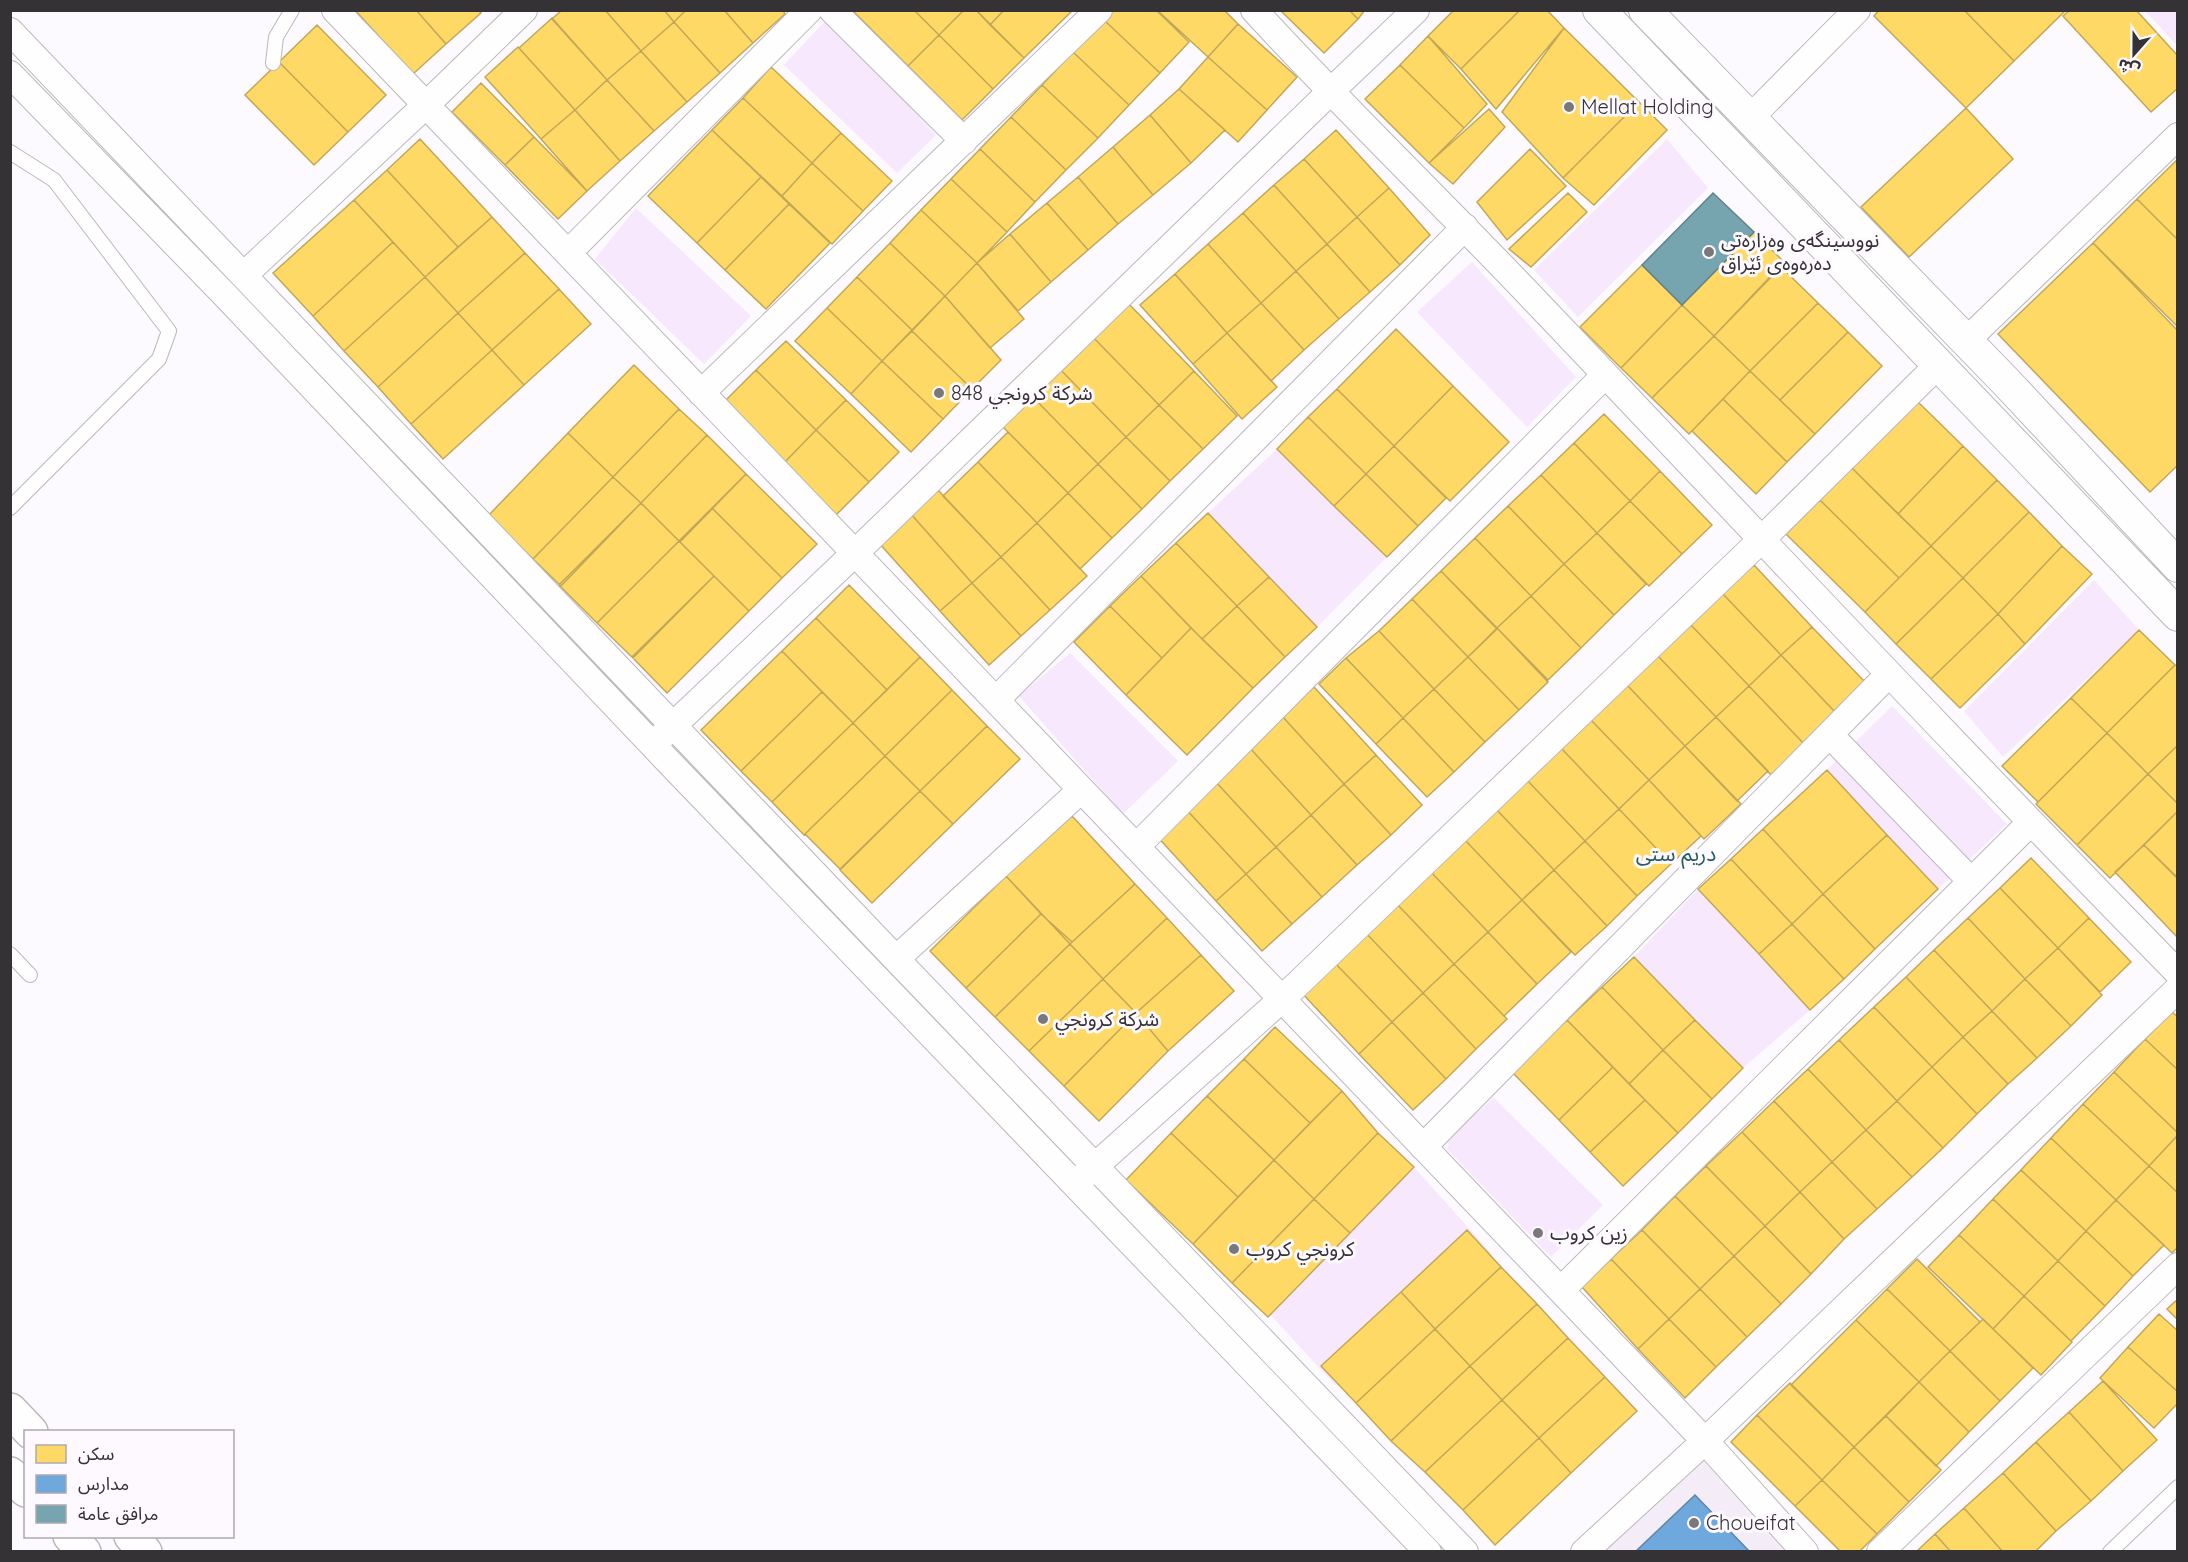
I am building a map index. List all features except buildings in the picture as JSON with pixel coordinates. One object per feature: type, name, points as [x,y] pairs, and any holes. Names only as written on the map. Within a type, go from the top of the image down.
[{"type":"main road","points":[[10,1410],[30,1430]]},
{"type":"main road","points":[[10,1474],[24,1488]]},
{"type":"main road","points":[[72,1538],[84,1551]]},
{"type":"main road","points":[[133,1538],[145,1551]]},
{"type":"street","points":[[335,10],[1561,1290],[1705,1441],[1805,1551]]},
{"type":"street","points":[[244,275],[524,10]]},
{"type":"street","points":[[568,253],[809,10]]},
{"type":"street","points":[[832,10],[964,141]]},
{"type":"street","points":[[1254,10],[1329,92],[1465,227],[2030,823],[2178,974]]},
{"type":"street","points":[[653,745],[855,553],[1416,10]]},
{"type":"street","points":[[1599,10],[2178,615]]},
{"type":"street","points":[[1645,10],[2009,385],[2177,564]]},
{"type":"street","points":[[1750,118],[1857,10]]},
{"type":"street","points":[[701,393],[1098,11]]},
{"type":"street","points":[[10,31],[1465,1551]]},
{"type":"street","points":[[10,74],[179,247],[653,745],[1428,1551]]},
{"type":"street","points":[[1966,341],[2178,136]]},
{"type":"street","points":[[996,700],[1465,227]]},
{"type":"street","points":[[179,247],[198,228]]},
{"type":"street","points":[[1901,327],[1928,302]]},
{"type":"street","points":[[1075,1184],[1282,999],[1761,540],[1938,365]]},
{"type":"street","points":[[1136,847],[1605,375]]},
{"type":"street","points":[[1983,410],[2009,385]]},
{"type":"street","points":[[1423,1146],[1889,674]]},
{"type":"street","points":[[1830,735],[1971,881]]},
{"type":"street","points":[[896,959],[1081,790]]},
{"type":"street","points":[[1561,1290],[2030,823]]},
{"type":"street","points":[[1584,1551],[1705,1441],[2178,989]]},
{"type":"street","points":[[1880,1551],[2178,1266]]},
{"type":"street","points":[[1307,1425],[1325,1406]]},
{"type":"lane","points":[[273,63],[276,37],[292,10]]},
{"type":"lane","points":[[10,152],[54,180],[170,331],[159,358],[10,508]]},
{"type":"lane","points":[[10,954],[30,975]]},
{"type":"lane","points":[[2110,1551],[2178,1487]]},
{"type":"shaded area","points":[[2145,11],[2177,11],[2177,45]]},
{"type":"shaded area","points":[[828,18],[936,135],[897,173],[784,65]]},
{"type":"shaded area","points":[[1667,139],[1708,188],[1578,317],[1534,270]]},
{"type":"shaded area","points":[[636,208],[751,316],[704,364],[595,259]]},
{"type":"shaded area","points":[[1472,262],[1576,377],[1527,427],[1417,312]]},
{"type":"shaded area","points":[[1277,449],[1387,557],[1317,627],[1208,513]]},
{"type":"shaded area","points":[[2094,580],[2139,630],[2003,757],[1964,711]]},
{"type":"shaded area","points":[[1070,653],[1178,761],[1123,814],[1019,696]]},
{"type":"shaded area","points":[[1892,706],[2007,824],[1938,889],[1827,770]]},
{"type":"shaded area","points":[[1698,889],[1810,1010],[1743,1068],[1634,957]]},
{"type":"shaded area","points":[[1493,1097],[1603,1205],[1551,1257],[1446,1148],[1449,1145],[1444,1139]]},
{"type":"shaded area","points":[[1415,1168],[1491,1253],[1335,1385],[1267,1311]]},
{"type":"shaded area","points":[[1705,1441],[1812,1552],[1584,1552]]},
{"type":"place","name":"Mellat Holding","points":[[1569,107]]},
{"type":"place","name":"نووسینگەی وەزارەتی دەرەوەی ئێراق","points":[[1709,252]]},
{"type":"place","name":"شركة كرونجي 848","points":[[939,393]]},
{"type":"place","name":"شركة كرونجي","points":[[1043,1019]]},
{"type":"place","name":"زين كروب","points":[[1538,1233]]},
{"type":"place","name":"كرونجي كروب","points":[[1234,1249]]},
{"type":"place","name":"Choueifat","points":[[1694,1523]]},
{"type":"district","name":"دریم ستی","points":[[1676,854]]}]
